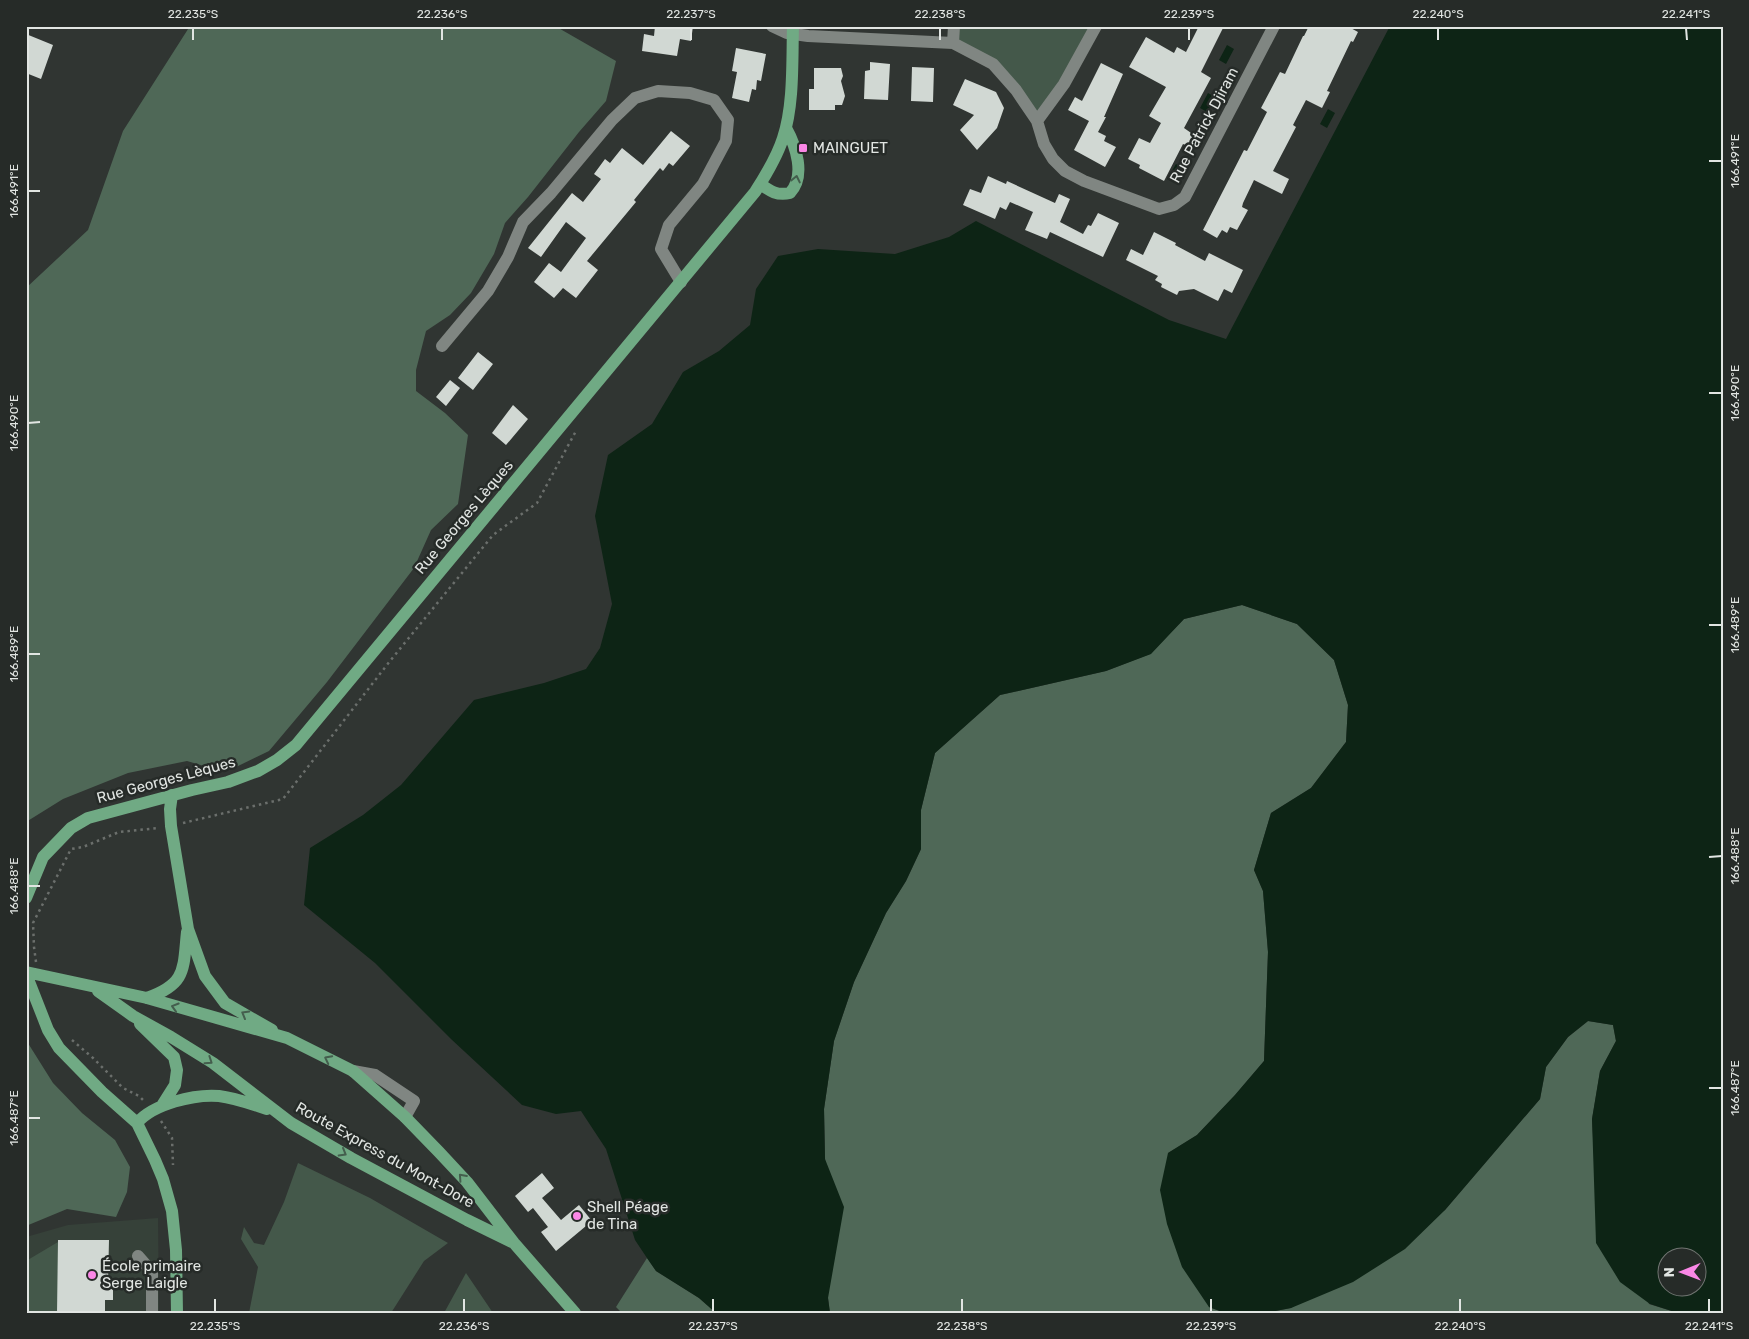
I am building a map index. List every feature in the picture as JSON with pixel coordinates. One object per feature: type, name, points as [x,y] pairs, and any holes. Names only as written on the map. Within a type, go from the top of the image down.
[{"type":"main road","name":"Rue Georges Lèques","points":[[26,898],[43,857],[71,828],[88,818],[228,782],[258,771],[277,760],[296,745],[760,184],[778,152],[786,128],[790,98],[793,30]]},
{"type":"main road","points":[[760,184],[770,192],[779,194],[790,193],[796,184],[798,176],[796,154],[786,128]]},
{"type":"main road","points":[[172,795],[170,809],[172,826],[188,929],[205,976],[225,1003],[287,1038]]},
{"type":"main road","points":[[152,801],[172,826]]},
{"type":"main road","points":[[147,998],[161,993],[178,980],[183,966],[188,929]]},
{"type":"main road","points":[[26,973],[94,988]]},
{"type":"main road","points":[[26,973],[48,1030],[59,1048],[102,1092],[137,1123],[164,1179],[172,1211],[176,1250],[177,1313]]},
{"type":"main road","name":"Route Express du Mont-Dore","points":[[94,988],[147,998],[287,1038],[353,1071],[405,1117],[467,1182],[514,1243],[575,1313]]},
{"type":"main road","name":"Route Express du Mont-Dore","points":[[94,988],[134,1016],[213,1063],[291,1123],[351,1158],[514,1243]]},
{"type":"main road","points":[[134,1016],[174,1056],[178,1070],[175,1085],[159,1107]]},
{"type":"main road","points":[[137,1123],[141,1118],[159,1107],[201,1097],[220,1096],[267,1109],[291,1123]]},
{"type":"street","name":"Rue Patrick Djiram","points":[[772,26],[821,37],[953,43],[993,64],[1016,90],[1037,120],[1044,144],[1053,159],[1065,171],[1084,181],[1159,209],[1174,205],[1185,197],[1274,26]]},
{"type":"street","points":[[953,43],[954,26]]},
{"type":"street","points":[[1037,120],[1064,84],[1096,26]]},
{"type":"street","points":[[442,346],[488,291],[508,257],[523,222],[552,192],[612,120],[636,98],[658,91],[690,93],[714,100],[728,120],[726,141],[703,184],[669,225],[660,248],[680,282]]},
{"type":"street","points":[[353,1071],[375,1075],[414,1101],[405,1117]]},
{"type":"street","points":[[138,1256],[152,1272],[152,1313]]},
{"type":"path","points":[[159,1107],[172,1138],[173,1167]]},
{"type":"shaded area","points":[[190,26],[555,26],[616,61],[606,101],[505,223],[494,254],[471,293],[450,315],[426,331],[416,370],[416,391],[445,413],[468,435],[458,504],[431,530],[414,568],[327,682],[269,751],[236,767],[204,766],[187,761],[128,773],[63,799],[26,822],[26,288],[88,230],[123,131]]},
{"type":"shaded area","points":[[954,26],[1096,26],[1037,121],[993,64],[953,43]]},
{"type":"shaded area","points":[[1390,26],[1723,26],[1723,1313],[1678,1313],[1650,1304],[1620,1282],[1596,1243],[1592,1119],[1600,1071],[1616,1041],[1613,1025],[1588,1021],[1568,1037],[1546,1067],[1540,1099],[1445,1210],[1405,1249],[1353,1282],[1291,1308],[1264,1313],[1225,1313],[1209,1307],[1182,1267],[1167,1224],[1160,1190],[1168,1153],[1197,1135],[1264,1061],[1268,952],[1263,891],[1254,870],[1271,813],[1311,788],[1346,742],[1348,705],[1334,660],[1297,624],[1242,605],[1184,619],[1151,654],[1106,671],[1000,695],[935,753],[921,810],[921,849],[906,881],[886,913],[854,982],[834,1041],[824,1109],[825,1159],[844,1207],[828,1298],[830,1313],[716,1313],[699,1298],[656,1271],[635,1240],[606,1149],[581,1111],[556,1114],[522,1105],[451,1039],[375,963],[304,905],[310,848],[363,815],[401,785],[474,700],[544,683],[586,669],[600,648],[612,604],[595,516],[608,455],[652,424],[683,372],[719,351],[750,325],[756,289],[778,256],[818,249],[895,254],[949,237],[976,221],[1169,320],[1226,339]]},
{"type":"shaded area","points":[[1227,45],[1234,49],[1226,64],[1219,60]]},
{"type":"shaded area","points":[[1208,93],[1215,97],[1207,112],[1200,108]]},
{"type":"shaded area","points":[[1328,109],[1335,113],[1327,128],[1320,124]]},
{"type":"shaded area","points":[[1176,164],[1182,168],[1174,182],[1167,179]]},
{"type":"shaded area","points":[[1242,605],[1297,624],[1334,660],[1348,705],[1346,742],[1311,788],[1271,813],[1254,870],[1263,891],[1268,952],[1264,1061],[1197,1135],[1168,1153],[1209,1307],[1225,1313],[830,1313],[828,1298],[824,1109],[834,1041],[854,982],[886,913],[906,881],[921,849],[921,810],[935,753],[1000,695],[1106,671],[1150,654],[1184,619]]},
{"type":"shaded area","points":[[1588,1021],[1613,1025],[1616,1041],[1600,1071],[1592,1119],[1595,1175],[1649,1304],[1678,1313],[1264,1313],[1291,1308],[1445,1210],[1540,1099],[1546,1067],[1568,1037]]},
{"type":"shaded area","points":[[26,1040],[53,1083],[82,1113],[115,1140],[130,1167],[127,1192],[116,1217],[67,1209],[26,1226]]},
{"type":"shaded area","points":[[298,1163],[370,1198],[448,1243],[424,1261],[391,1313],[249,1313],[258,1267],[241,1239],[244,1227],[254,1243],[264,1245],[284,1202]]},
{"type":"shaded area","name":"École primaire Serge Laigle","points":[[158,1218],[159,1313],[26,1313],[26,1237],[68,1225]]},
{"type":"shaded area","points":[[58,1242],[78,1300],[57,1300],[57,1313],[26,1313],[26,1261]]},
{"type":"shaded area","points":[[647,1258],[656,1271],[699,1298],[716,1313],[622,1313],[616,1307]]},
{"type":"shaded area","points":[[466,1273],[493,1313],[444,1313]]},
{"type":"building","points":[[655,26],[693,26],[691,41],[680,39],[677,56],[642,51],[644,34],[654,36]]},
{"type":"building","points":[[1199,26],[1224,26],[1201,72],[1211,78],[1184,128],[1194,135],[1188,146],[1183,144],[1164,181],[1139,168],[1140,165],[1128,159],[1139,138],[1150,143],[1161,123],[1149,116],[1166,87],[1129,67],[1146,37],[1174,53],[1177,47],[1186,52]]},
{"type":"building","points":[[1309,26],[1347,26],[1358,32],[1353,42],[1351,41],[1327,91],[1330,92],[1322,108],[1306,100],[1293,125],[1296,127],[1273,171],[1289,179],[1282,194],[1254,180],[1242,207],[1248,210],[1237,230],[1230,227],[1227,233],[1222,230],[1217,238],[1203,230],[1244,150],[1247,151],[1267,112],[1261,108],[1280,72],[1285,74]]},
{"type":"building","points":[[26,34],[53,45],[41,79],[26,73]]},
{"type":"building","points":[[736,48],[766,54],[761,81],[757,80],[756,90],[752,89],[749,102],[732,98],[737,72],[732,71]]},
{"type":"building","points":[[870,62],[890,64],[888,100],[864,99],[865,71],[870,70]]},
{"type":"building","points":[[1101,63],[1123,74],[1098,132],[1106,136],[1104,141],[1116,147],[1105,167],[1074,150],[1089,121],[1068,110],[1075,97],[1082,101]]},
{"type":"building","points":[[912,67],[934,68],[933,102],[911,101]]},
{"type":"building","points":[[814,68],[841,68],[843,76],[841,81],[845,96],[842,105],[835,105],[835,110],[809,110],[809,89],[814,89]]},
{"type":"building","points":[[965,79],[996,92],[1004,108],[997,128],[977,150],[960,130],[974,115],[953,105]]},
{"type":"building","points":[[671,131],[690,146],[673,166],[669,163],[663,171],[660,168],[634,200],[636,202],[587,261],[598,270],[576,298],[563,288],[554,298],[534,282],[549,263],[561,272],[586,238],[566,222],[541,257],[528,248],[572,193],[583,202],[601,179],[594,174],[605,159],[610,163],[622,148],[643,165]]},
{"type":"building","points":[[988,176],[1006,184],[1007,181],[1055,203],[1059,194],[1070,199],[1060,222],[1083,234],[1088,225],[1091,226],[1098,213],[1119,223],[1103,257],[1050,232],[1047,239],[1025,230],[1033,212],[1010,202],[1006,210],[1000,207],[995,219],[963,205],[970,189],[981,193]]},
{"type":"building","points":[[1154,232],[1205,261],[1209,253],[1243,270],[1232,293],[1224,289],[1218,301],[1194,289],[1179,291],[1177,295],[1161,287],[1162,284],[1155,280],[1158,276],[1126,260],[1131,249],[1143,255]]},
{"type":"building","points":[[478,352],[493,364],[473,390],[458,378]]},
{"type":"building","points":[[450,380],[460,388],[446,406],[436,397]]},
{"type":"building","points":[[513,405],[528,419],[506,445],[492,433]]},
{"type":"building","name":"Shell Péage de Tina","points":[[542,1173],[554,1188],[542,1198],[561,1220],[579,1205],[592,1221],[556,1251],[541,1232],[548,1227],[533,1208],[528,1212],[515,1196]]},
{"type":"building","points":[[58,1240],[109,1240],[108,1283],[113,1283],[113,1300],[105,1300],[105,1313],[57,1313]]},
{"type":"place","name":"MAINGUET","points":[[803,148]]},
{"type":"place","name":"Shell Péage de Tina","points":[[577,1216]]},
{"type":"place","name":"École primaire Serge Laigle","points":[[92,1275]]}]
